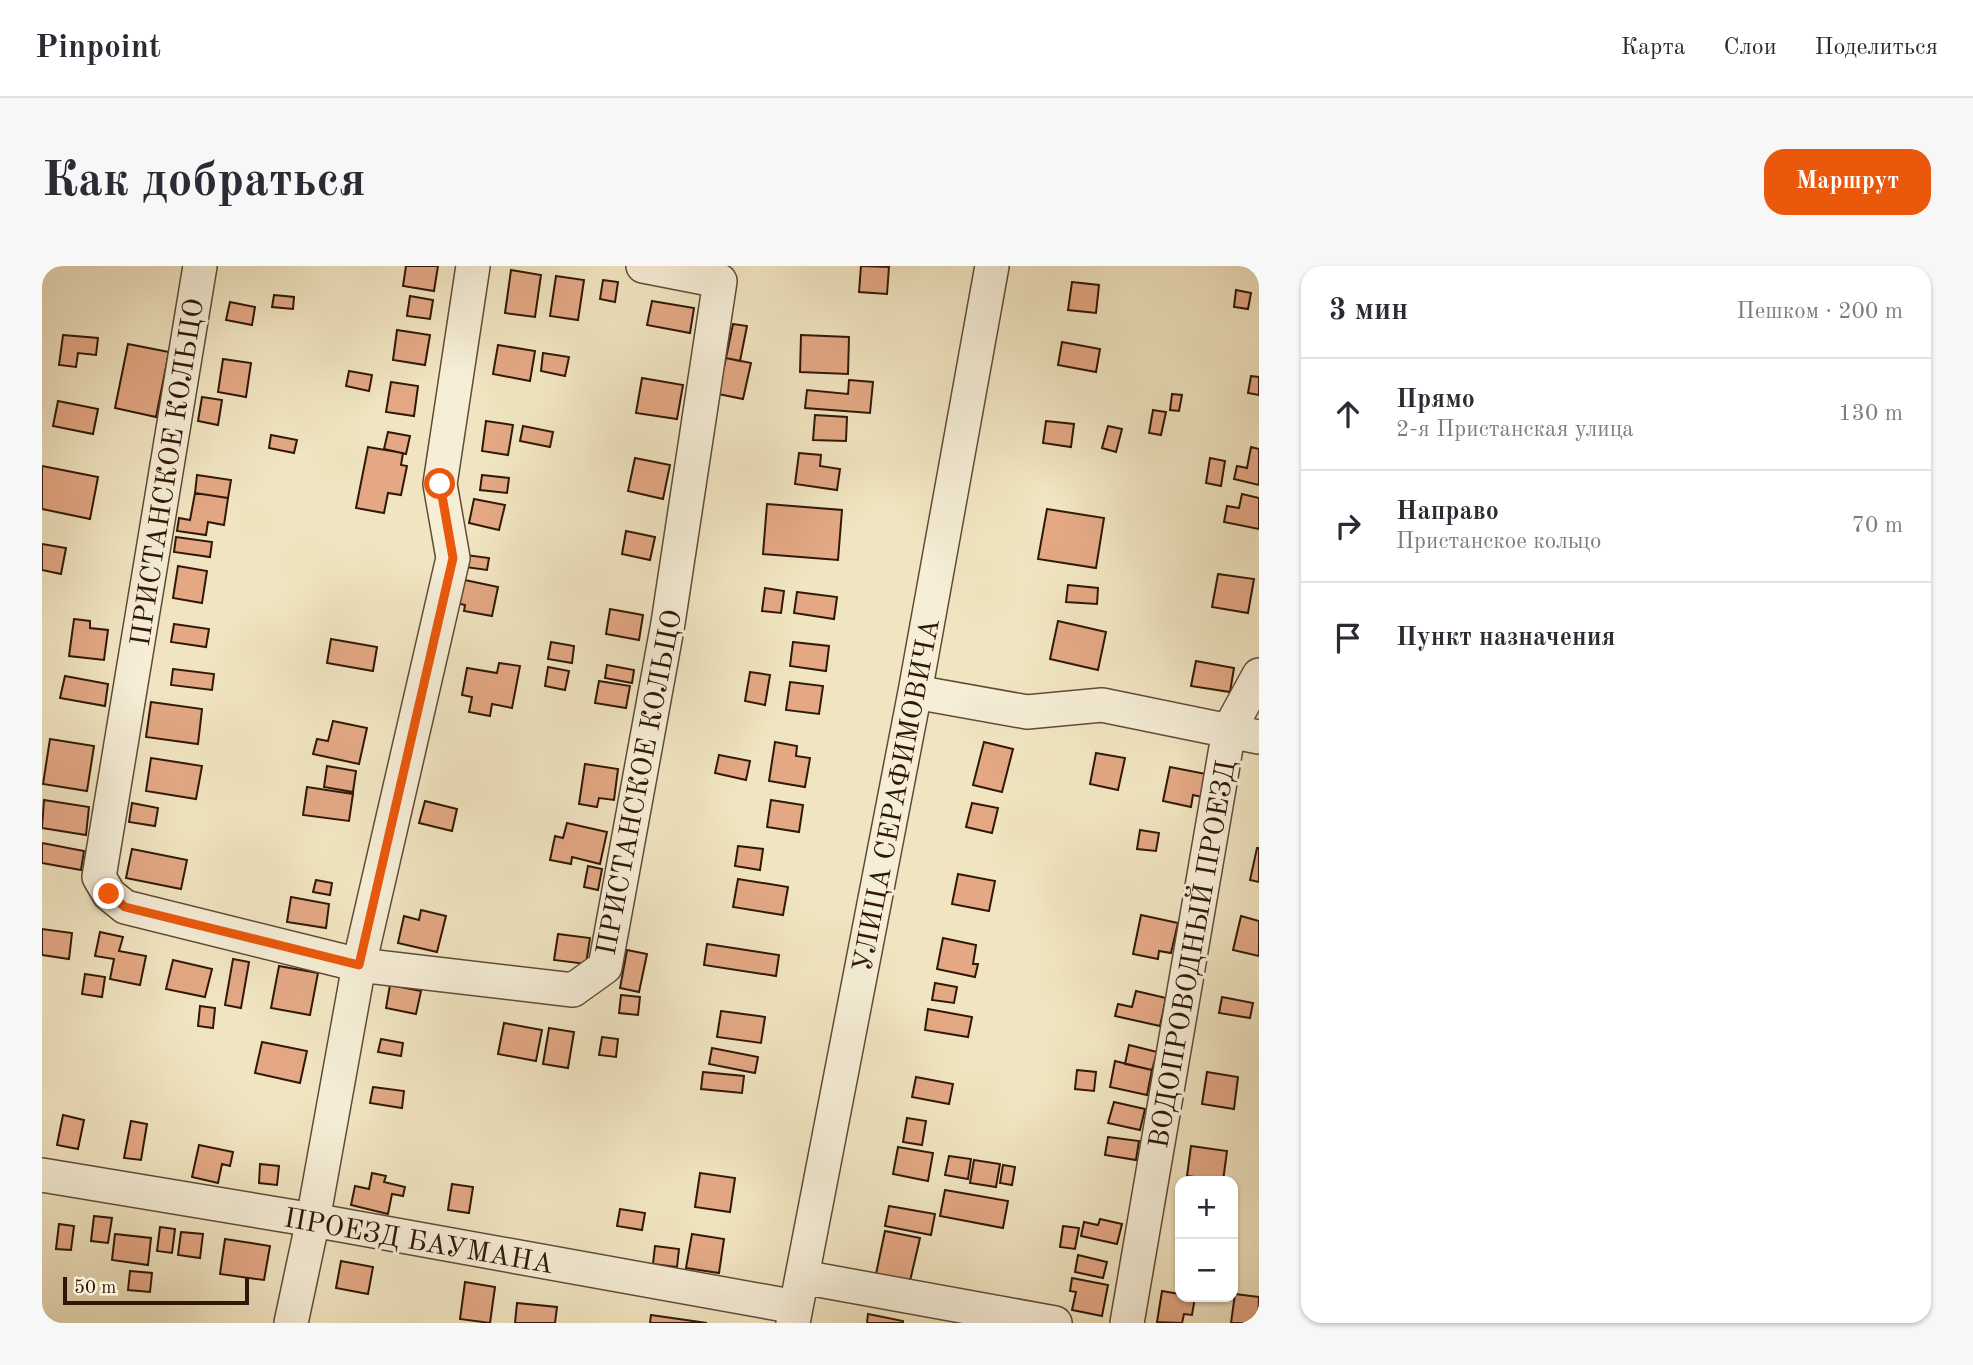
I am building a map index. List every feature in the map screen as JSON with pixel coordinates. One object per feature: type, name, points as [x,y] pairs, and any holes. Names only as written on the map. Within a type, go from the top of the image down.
[{"type":"street","name":"ПРИСТАНСКОЕ КОЛЬЦО","points":[[200,266],[99,877],[109,894],[125,907],[359,965],[573,990],[605,967],[668,623],[721,274],[643,266]]},
{"type":"street","points":[[291,1323],[313,1220],[359,965],[453,558],[440,484],[473,266]]},
{"type":"street","name":"УЛИЦА СЕРАФИМОВИЧА","points":[[797,1302],[915,692],[992,266]]},
{"type":"street","name":"ВОДОПРОВОДНЫЙ ПРОЕЗД","points":[[1127,1323],[1244,734],[1259,675]]},
{"type":"street","points":[[915,692],[1027,712],[1102,705],[1244,734]]},
{"type":"street","name":"ПРОЕЗД БАУМАНА","points":[[42,1175],[797,1302],[1055,1323]]},
{"type":"building","points":[[406,266],[438,266],[434,291],[403,286]]},
{"type":"building","points":[[861,266],[889,267],[887,294],[859,292]]},
{"type":"building","points":[[511,270],[541,275],[535,317],[505,313]]},
{"type":"building","points":[[556,276],[584,280],[578,320],[550,316]]},
{"type":"building","points":[[603,280],[618,282],[615,302],[600,299]]},
{"type":"building","points":[[1072,282],[1099,285],[1096,313],[1068,310]]},
{"type":"building","points":[[1236,290],[1251,293],[1248,309],[1234,307]]},
{"type":"building","points":[[274,295],[294,297],[293,309],[272,307]]},
{"type":"building","points":[[410,296],[433,300],[430,319],[407,316]]},
{"type":"building","points":[[652,301],[694,308],[690,333],[647,325]]},
{"type":"building","points":[[230,302],[255,307],[252,325],[226,320]]},
{"type":"building","points":[[733,324],[747,326],[740,361],[726,358]]},
{"type":"building","points":[[397,330],[430,335],[425,365],[393,360]]},
{"type":"building","points":[[63,335],[98,338],[96,355],[78,353],[76,367],[59,365]]},
{"type":"building","points":[[801,335],[849,337],[848,374],[800,372]]},
{"type":"building","points":[[1062,342],[1100,349],[1096,372],[1058,365]]},
{"type":"building","points":[[128,344],[169,352],[156,417],[115,408]]},
{"type":"building","points":[[498,345],[535,351],[530,381],[493,374]]},
{"type":"building","points":[[543,353],[569,357],[565,376],[541,371]]},
{"type":"building","points":[[726,358],[751,363],[743,399],[718,394]]},
{"type":"building","points":[[223,359],[251,363],[246,397],[218,392]]},
{"type":"building","points":[[349,371],[372,375],[369,391],[346,386]]},
{"type":"building","points":[[1251,376],[1259,377],[1259,395],[1248,393]]},
{"type":"building","points":[[642,378],[683,385],[677,419],[636,413]]},
{"type":"building","points":[[849,380],[873,382],[870,413],[805,408],[807,390],[848,394]]},
{"type":"building","points":[[391,382],[418,386],[414,416],[386,412]]},
{"type":"building","points":[[1172,394],[1182,395],[1179,411],[1170,410]]},
{"type":"building","points":[[202,397],[222,400],[218,425],[198,421]]},
{"type":"building","points":[[58,401],[98,409],[93,434],[53,426]]},
{"type":"building","points":[[1153,410],[1166,412],[1161,435],[1149,433]]},
{"type":"building","points":[[815,415],[847,417],[846,441],[813,440]]},
{"type":"building","points":[[486,421],[513,425],[508,455],[482,451]]},
{"type":"building","points":[[1046,421],[1074,424],[1071,447],[1043,443]]},
{"type":"building","points":[[523,426],[553,432],[550,447],[520,441]]},
{"type":"building","points":[[1108,426],[1122,429],[1116,452],[1102,448]]},
{"type":"building","points":[[388,432],[410,436],[406,454],[384,449]]},
{"type":"building","points":[[271,435],[297,440],[294,453],[269,448]]},
{"type":"building","points":[[368,447],[403,453],[401,465],[407,466],[401,495],[388,493],[384,513],[356,508]]},
{"type":"building","points":[[1251,447],[1259,449],[1259,485],[1234,479],[1237,466],[1247,468]]},
{"type":"building","points":[[799,453],[821,455],[820,466],[840,469],[837,490],[795,484]]},
{"type":"building","points":[[635,458],[670,465],[663,499],[628,491]]},
{"type":"building","points":[[1210,458],[1225,461],[1221,486],[1206,483]]},
{"type":"building","points":[[42,466],[98,477],[90,519],[42,509]]},
{"type":"building","points":[[197,475],[231,480],[228,498],[195,493]]},
{"type":"building","points":[[482,475],[509,478],[507,493],[480,490]]},
{"type":"building","points":[[195,493],[228,498],[224,525],[208,522],[206,535],[177,531],[179,518],[190,520]]},
{"type":"building","points":[[1242,494],[1259,498],[1259,529],[1224,522],[1227,506],[1239,508]]},
{"type":"building","points":[[474,499],[505,505],[499,530],[469,523]]},
{"type":"building","points":[[767,504],[842,510],[838,560],[763,554]]},
{"type":"building","points":[[1047,509],[1104,518],[1096,568],[1038,559]]},
{"type":"building","points":[[626,531],[655,537],[650,560],[622,554]]},
{"type":"building","points":[[176,537],[212,542],[210,557],[174,552]]},
{"type":"building","points":[[42,544],[66,548],[61,574],[42,570]]},
{"type":"building","points":[[466,555],[489,558],[487,570],[465,567]]},
{"type":"building","points":[[178,566],[207,571],[202,603],[173,598]]},
{"type":"building","points":[[1218,574],[1254,579],[1248,613],[1212,607]]},
{"type":"building","points":[[460,579],[498,587],[492,616],[464,611],[465,605],[456,603]]},
{"type":"building","points":[[1068,585],[1098,588],[1097,604],[1066,602]]},
{"type":"building","points":[[765,588],[784,591],[781,613],[762,611]]},
{"type":"building","points":[[797,592],[837,597],[834,619],[794,613]]},
{"type":"building","points":[[610,609],[643,615],[639,640],[606,634]]},
{"type":"building","points":[[74,619],[90,621],[90,628],[108,630],[104,660],[69,656]]},
{"type":"building","points":[[1058,621],[1106,632],[1098,670],[1050,659]]},
{"type":"building","points":[[174,624],[209,629],[206,647],[171,642]]},
{"type":"building","points":[[331,639],[377,647],[373,671],[327,663]]},
{"type":"building","points":[[551,642],[574,646],[572,663],[548,659]]},
{"type":"building","points":[[793,642],[829,646],[826,671],[790,666]]},
{"type":"building","points":[[1196,661],[1234,668],[1230,692],[1191,686]]},
{"type":"building","points":[[499,663],[520,666],[512,708],[492,704],[490,716],[469,712],[472,697],[462,695],[467,668],[497,673]]},
{"type":"building","points":[[607,665],[634,670],[632,683],[605,678]]},
{"type":"building","points":[[548,667],[569,671],[565,690],[545,686]]},
{"type":"building","points":[[173,669],[214,674],[212,690],[171,685]]},
{"type":"building","points":[[750,672],[770,675],[765,705],[745,701]]},
{"type":"building","points":[[65,676],[108,684],[105,706],[60,698]]},
{"type":"building","points":[[599,681],[630,686],[626,708],[595,703]]},
{"type":"building","points":[[790,682],[823,686],[819,714],[786,710]]},
{"type":"building","points":[[151,702],[202,709],[198,744],[146,737]]},
{"type":"building","points":[[333,721],[367,728],[359,764],[313,754],[317,739],[328,741]]},
{"type":"building","points":[[50,739],[94,746],[87,791],[43,784]]},
{"type":"building","points":[[775,742],[797,746],[796,756],[810,758],[805,787],[769,781]]},
{"type":"building","points":[[984,742],[1013,749],[1002,792],[973,785]]},
{"type":"building","points":[[1096,753],[1125,758],[1118,790],[1090,784]]},
{"type":"building","points":[[719,755],[750,761],[746,780],[715,773]]},
{"type":"building","points":[[151,758],[202,766],[196,799],[146,791]]},
{"type":"building","points":[[585,764],[618,769],[614,800],[599,798],[597,807],[579,804]]},
{"type":"building","points":[[327,766],[356,771],[353,792],[324,787]]},
{"type":"building","points":[[1170,767],[1211,775],[1206,798],[1193,795],[1191,807],[1163,801]]},
{"type":"building","points":[[307,787],[353,794],[349,821],[303,815]]},
{"type":"building","points":[[44,800],[89,807],[86,835],[42,828]]},
{"type":"building","points":[[771,800],[803,805],[799,832],[767,827]]},
{"type":"building","points":[[425,801],[457,809],[452,831],[419,823]]},
{"type":"building","points":[[132,803],[158,808],[155,826],[129,822]]},
{"type":"building","points":[[972,803],[998,808],[992,833],[966,827]]},
{"type":"building","points":[[567,823],[607,832],[600,864],[572,857],[571,864],[550,860],[555,836],[563,838]]},
{"type":"building","points":[[1140,830],[1159,833],[1156,851],[1137,849]]},
{"type":"building","points":[[42,843],[84,851],[81,870],[42,863]]},
{"type":"building","points":[[738,846],[763,849],[760,870],[735,866]]},
{"type":"building","points":[[1259,848],[1259,882],[1250,880]]},
{"type":"building","points":[[132,849],[187,860],[181,889],[126,878]]},
{"type":"building","points":[[588,866],[602,869],[598,890],[584,887]]},
{"type":"building","points":[[958,874],[995,881],[989,911],[952,904]]},
{"type":"building","points":[[738,879],[788,887],[783,915],[733,907]]},
{"type":"building","points":[[316,880],[332,883],[330,895],[313,892]]},
{"type":"building","points":[[291,897],[329,904],[326,928],[287,922]]},
{"type":"building","points":[[421,910],[446,916],[437,952],[398,943],[404,916],[419,920]]},
{"type":"building","points":[[1141,915],[1178,923],[1171,953],[1159,951],[1158,959],[1133,954]]},
{"type":"building","points":[[1241,916],[1259,921],[1259,956],[1233,950]]},
{"type":"building","points":[[42,929],[72,933],[69,959],[42,955]]},
{"type":"building","points":[[100,932],[123,937],[119,951],[146,956],[140,985],[110,979],[114,959],[95,956]]},
{"type":"building","points":[[558,934],[590,938],[586,964],[554,960]]},
{"type":"building","points":[[943,938],[976,945],[973,964],[978,964],[975,977],[937,969]]},
{"type":"building","points":[[707,944],[779,955],[776,976],[704,965]]},
{"type":"building","points":[[627,950],[647,954],[639,992],[620,988]]},
{"type":"building","points":[[233,959],[249,962],[241,1008],[225,1005]]},
{"type":"building","points":[[173,960],[212,969],[205,997],[166,989]]},
{"type":"building","points":[[279,966],[318,973],[310,1015],[271,1008]]},
{"type":"building","points":[[85,974],[105,977],[102,997],[82,994]]},
{"type":"building","points":[[935,983],[957,987],[954,1003],[932,1000]]},
{"type":"building","points":[[390,985],[421,991],[416,1014],[386,1008]]},
{"type":"building","points":[[1136,991],[1166,998],[1160,1026],[1115,1016],[1118,1004],[1132,1007]]},
{"type":"building","points":[[621,995],[640,997],[638,1015],[619,1013]]},
{"type":"building","points":[[1222,997],[1253,1003],[1250,1018],[1219,1013]]},
{"type":"building","points":[[200,1006],[215,1008],[213,1028],[198,1026]]},
{"type":"building","points":[[928,1009],[972,1017],[968,1037],[925,1030]]},
{"type":"building","points":[[721,1011],[765,1017],[761,1043],[717,1037]]},
{"type":"building","points":[[504,1023],[542,1030],[536,1061],[498,1054]]},
{"type":"building","points":[[549,1028],[574,1032],[568,1068],[543,1064]]},
{"type":"building","points":[[602,1037],[618,1039],[616,1057],[599,1055]]},
{"type":"building","points":[[381,1039],[403,1043],[401,1056],[378,1052]]},
{"type":"building","points":[[262,1042],[307,1051],[300,1083],[255,1073]]},
{"type":"building","points":[[1129,1045],[1157,1052],[1152,1070],[1125,1064]]},
{"type":"building","points":[[712,1048],[758,1057],[755,1073],[709,1064]]},
{"type":"building","points":[[1115,1061],[1152,1070],[1147,1095],[1110,1087]]},
{"type":"building","points":[[1077,1070],[1096,1072],[1094,1091],[1075,1089]]},
{"type":"building","points":[[703,1072],[744,1076],[742,1093],[701,1089]]},
{"type":"building","points":[[1207,1072],[1238,1077],[1234,1109],[1202,1104]]},
{"type":"building","points":[[916,1077],[953,1084],[949,1104],[912,1097]]},
{"type":"building","points":[[373,1087],[404,1091],[402,1108],[370,1103]]},
{"type":"building","points":[[1114,1102],[1145,1109],[1140,1130],[1108,1123]]},
{"type":"building","points":[[63,1115],[84,1120],[78,1149],[57,1145]]},
{"type":"building","points":[[907,1118],[926,1121],[922,1145],[903,1142]]},
{"type":"building","points":[[131,1121],[147,1124],[141,1160],[124,1158]]},
{"type":"building","points":[[1108,1137],[1139,1141],[1136,1160],[1105,1155]]},
{"type":"building","points":[[199,1145],[233,1152],[230,1166],[222,1164],[218,1183],[192,1177]]},
{"type":"building","points":[[1191,1146],[1227,1151],[1224,1176],[1187,1176]]},
{"type":"building","points":[[898,1147],[933,1153],[928,1181],[893,1174]]},
{"type":"building","points":[[949,1156],[971,1159],[968,1179],[945,1175]]},
{"type":"building","points":[[974,1160],[1000,1164],[996,1187],[970,1183]]},
{"type":"building","points":[[260,1164],[279,1166],[277,1185],[259,1183]]},
{"type":"building","points":[[1003,1165],[1015,1167],[1012,1185],[1000,1183]]},
{"type":"building","points":[[372,1173],[386,1176],[384,1182],[405,1187],[403,1196],[392,1194],[388,1214],[351,1205],[355,1186],[369,1189]]},
{"type":"building","points":[[700,1173],[735,1178],[730,1212],[695,1207]]},
{"type":"building","points":[[452,1184],[473,1187],[469,1213],[448,1210]]},
{"type":"building","points":[[945,1190],[1008,1201],[1003,1228],[940,1216]]},
{"type":"building","points":[[889,1206],[935,1214],[931,1235],[885,1226]]},
{"type":"building","points":[[620,1209],[645,1213],[642,1230],[617,1226]]},
{"type":"building","points":[[94,1216],[112,1218],[108,1243],[91,1241]]},
{"type":"building","points":[[1100,1219],[1122,1224],[1117,1244],[1081,1236],[1084,1222],[1098,1225]]},
{"type":"building","points":[[59,1224],[74,1226],[71,1250],[56,1249]]},
{"type":"building","points":[[1063,1226],[1079,1228],[1075,1249],[1060,1247]]},
{"type":"building","points":[[160,1227],[175,1229],[172,1253],[157,1251]]},
{"type":"building","points":[[885,1231],[920,1238],[910,1281],[876,1274]]},
{"type":"building","points":[[181,1232],[203,1234],[200,1258],[178,1255]]},
{"type":"building","points":[[115,1234],[151,1238],[148,1265],[112,1260]]},
{"type":"building","points":[[692,1234],[724,1239],[719,1273],[686,1268]]},
{"type":"building","points":[[225,1239],[270,1246],[264,1280],[220,1274]]},
{"type":"building","points":[[655,1246],[679,1249],[677,1267],[653,1264]]},
{"type":"building","points":[[1078,1255],[1107,1262],[1103,1278],[1075,1272]]},
{"type":"building","points":[[341,1261],[373,1267],[368,1294],[336,1288]]},
{"type":"building","points":[[130,1271],[152,1273],[150,1292],[128,1290]]},
{"type":"building","points":[[1072,1278],[1108,1285],[1102,1316],[1072,1310],[1076,1292],[1070,1291]]},
{"type":"building","points":[[465,1282],[495,1287],[490,1323],[460,1319]]},
{"type":"building","points":[[1162,1291],[1175,1293],[1175,1302],[1194,1302],[1192,1315],[1184,1314],[1182,1323],[1157,1322]]},
{"type":"building","points":[[1238,1294],[1259,1297],[1258,1323],[1231,1323],[1234,1302],[1238,1302]]},
{"type":"building","points":[[517,1303],[557,1307],[555,1323],[515,1323]]},
{"type":"building","points":[[868,1314],[903,1321],[903,1323],[867,1323]]},
{"type":"building","points":[[651,1315],[707,1323],[650,1323]]},
{"type":"route","points":[[109,894],[125,907],[359,965],[453,558],[440,484]]}]
